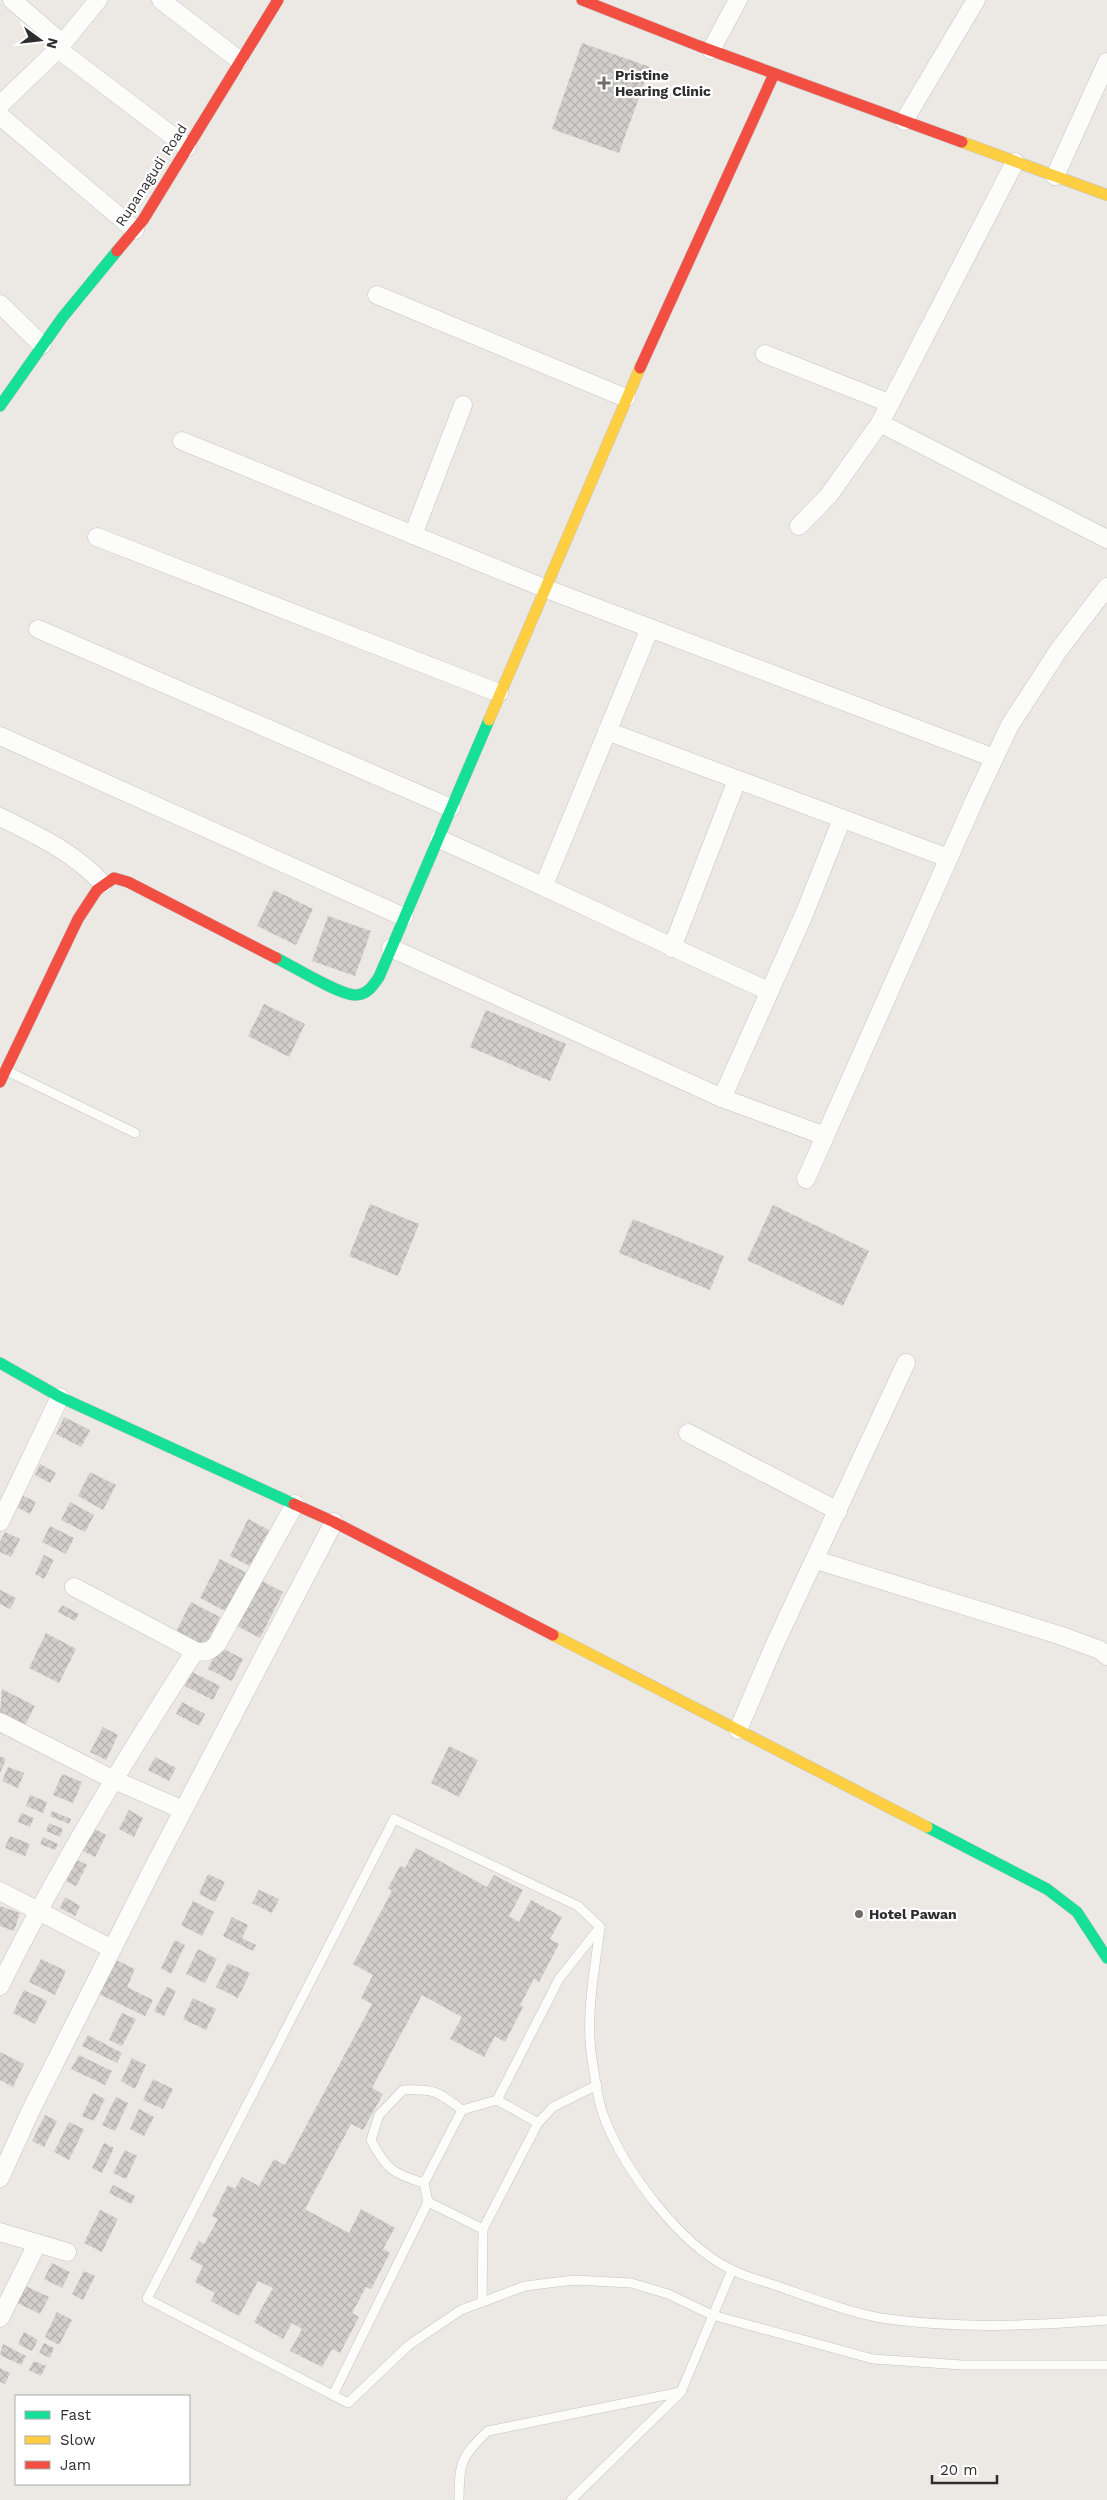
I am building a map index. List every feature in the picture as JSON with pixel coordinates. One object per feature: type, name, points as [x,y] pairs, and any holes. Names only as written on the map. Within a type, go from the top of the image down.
[{"type":"street","points":[[12,0],[60,46],[187,147]]},
{"type":"street","points":[[0,105],[60,46],[98,0]]},
{"type":"street","points":[[161,0],[239,60]]},
{"type":"street","name":"Rupanagudi Road","points":[[0,406],[42,345],[135,230],[278,0]]},
{"type":"street","points":[[582,0],[774,74],[904,120],[1107,196]]},
{"type":"street","points":[[710,50],[738,0]]},
{"type":"street","points":[[904,120],[976,0]]},
{"type":"street","points":[[1055,176],[1107,62]]},
{"type":"street","points":[[0,1082],[3,1069],[78,919],[93,895],[103,884],[114,878],[128,882],[340,990],[355,995],[369,991],[379,976],[626,398],[774,74]]},
{"type":"street","points":[[0,116],[135,230]]},
{"type":"street","points":[[799,526],[829,495],[880,423],[1015,162]]},
{"type":"street","points":[[377,295],[626,398]]},
{"type":"street","points":[[0,304],[42,345]]},
{"type":"street","points":[[765,354],[889,403]]},
{"type":"street","points":[[413,535],[463,405]]},
{"type":"street","points":[[880,423],[1107,539]]},
{"type":"street","points":[[182,441],[544,588],[994,758]]},
{"type":"street","points":[[97,537],[499,693]]},
{"type":"street","points":[[806,1179],[948,858],[1010,725],[1058,651],[1107,587]]},
{"type":"street","points":[[544,885],[650,628]]},
{"type":"street","points":[[38,629],[451,808]]},
{"type":"street","points":[[607,732],[948,858]]},
{"type":"street","points":[[0,736],[404,917]]},
{"type":"street","points":[[672,948],[737,780]]},
{"type":"street","points":[[0,817],[66,851],[86,865],[103,884]]},
{"type":"street","points":[[722,1098],[805,912],[842,819]]},
{"type":"street","points":[[438,839],[544,885],[672,948],[769,991]]},
{"type":"street","points":[[391,948],[722,1098],[825,1136]]},
{"type":"street","points":[[0,1363],[60,1397],[334,1522],[1047,1889],[1077,1912],[1107,1958]]},
{"type":"street","points":[[738,1730],[774,1646],[816,1560],[906,1363]]},
{"type":"street","points":[[0,1522],[60,1397]]},
{"type":"street","points":[[688,1433],[838,1511]]},
{"type":"street","points":[[74,1587],[195,1651],[204,1653],[211,1650],[217,1644],[295,1504]]},
{"type":"street","points":[[0,2178],[30,2112],[112,1948],[334,1522]]},
{"type":"street","points":[[816,1560],[1059,1635],[1100,1650],[1107,1656]]},
{"type":"street","points":[[0,1986],[37,1910],[112,1779],[195,1651]]},
{"type":"street","points":[[0,1722],[112,1779],[183,1810]]},
{"type":"street","points":[[0,1891],[112,1948]]},
{"type":"street","points":[[0,2232],[67,2252]]},
{"type":"street","points":[[0,2318],[37,2244]]},
{"type":"lane","points":[[3,1069],[135,1133]]},
{"type":"lane","points":[[600,1927],[578,1906],[394,1819],[147,2299],[348,2403],[410,2345],[461,2310],[525,2286],[574,2280],[631,2283],[668,2294],[712,2315],[873,2359],[962,2364],[1107,2365]]},
{"type":"lane","points":[[600,1927],[591,2008],[591,2057],[604,2116],[624,2155],[662,2214],[692,2242],[732,2270],[813,2298],[880,2318],[958,2325],[1057,2324],[1107,2320]]},
{"type":"lane","points":[[496,2100],[559,1979],[600,1927]]},
{"type":"lane","points":[[482,2302],[483,2228],[538,2123],[554,2108],[597,2085]]},
{"type":"lane","points":[[424,2183],[402,2177],[382,2162],[371,2140],[379,2115],[403,2090],[428,2089],[446,2098],[462,2110]]},
{"type":"lane","points":[[333,2395],[428,2202],[424,2183],[462,2110],[496,2100],[538,2123]]},
{"type":"lane","points":[[428,2202],[483,2228]]},
{"type":"lane","points":[[571,2500],[681,2392],[732,2270]]},
{"type":"lane","points":[[459,2500],[459,2472],[468,2449],[488,2431],[681,2392]]},
{"type":"building","points":[[582,43],[650,67],[619,153],[552,129]]},
{"type":"building","points":[[274,890],[313,909],[296,945],[257,926]]},
{"type":"building","points":[[328,916],[371,931],[355,976],[312,961]]},
{"type":"building","points":[[264,1004],[305,1024],[289,1057],[248,1036]]},
{"type":"building","points":[[486,1010],[566,1044],[550,1081],[470,1047]]},
{"type":"building","points":[[370,1204],[419,1224],[398,1276],[349,1256]]},
{"type":"building","points":[[773,1205],[869,1251],[843,1306],[747,1260]]},
{"type":"building","points":[[633,1219],[724,1256],[710,1290],[619,1253]]},
{"type":"building","points":[[64,1417],[90,1430],[81,1447],[56,1434]]},
{"type":"building","points":[[40,1464],[56,1473],[50,1483],[35,1475]]},
{"type":"building","points":[[90,1472],[116,1485],[103,1510],[78,1496]]},
{"type":"building","points":[[19,1494],[36,1502],[30,1514],[13,1505]]},
{"type":"building","points":[[70,1502],[94,1515],[85,1532],[61,1520]]},
{"type":"building","points":[[248,1519],[269,1530],[250,1566],[230,1556]]},
{"type":"building","points":[[50,1526],[74,1538],[66,1554],[42,1542]]},
{"type":"building","points":[[5,1532],[20,1539],[11,1557],[0,1552],[0,1542]]},
{"type":"building","points":[[44,1555],[54,1560],[44,1579],[35,1574]]},
{"type":"building","points":[[220,1559],[247,1573],[227,1612],[200,1598]]},
{"type":"building","points":[[258,1579],[283,1592],[260,1638],[235,1625]]},
{"type":"building","points":[[0,1590],[16,1598],[10,1609],[0,1604]]},
{"type":"building","points":[[191,1602],[220,1617],[204,1649],[175,1634]]},
{"type":"building","points":[[62,1605],[79,1614],[75,1621],[58,1612]]},
{"type":"building","points":[[46,1633],[76,1649],[59,1683],[29,1668]]},
{"type":"building","points":[[219,1646],[243,1659],[232,1681],[208,1669]]},
{"type":"building","points":[[192,1672],[220,1686],[213,1700],[185,1686]]},
{"type":"building","points":[[2,1689],[35,1706],[24,1727],[0,1714]]},
{"type":"building","points":[[182,1702],[205,1714],[199,1726],[176,1714]]},
{"type":"building","points":[[103,1727],[118,1735],[106,1760],[90,1752]]},
{"type":"building","points":[[449,1746],[478,1760],[459,1797],[431,1783]]},
{"type":"building","points":[[0,1756],[6,1759],[0,1773]]},
{"type":"building","points":[[155,1757],[176,1768],[169,1781],[148,1770]]},
{"type":"building","points":[[8,1767],[24,1773],[18,1788],[2,1781]]},
{"type":"building","points":[[62,1774],[82,1782],[73,1803],[53,1795]]},
{"type":"building","points":[[30,1795],[47,1802],[43,1813],[26,1806]]},
{"type":"building","points":[[129,1810],[143,1818],[134,1837],[119,1829]]},
{"type":"building","points":[[52,1811],[71,1819],[69,1824],[50,1816]]},
{"type":"building","points":[[21,1813],[34,1818],[30,1827],[18,1822]]},
{"type":"building","points":[[49,1823],[63,1829],[60,1837],[46,1831]]},
{"type":"building","points":[[91,1827],[106,1835],[95,1857],[79,1849]]},
{"type":"building","points":[[10,1836],[30,1844],[25,1856],[5,1848]]},
{"type":"building","points":[[43,1837],[58,1844],[55,1850],[40,1844]]},
{"type":"building","points":[[416,1848],[487,1887],[494,1875],[523,1890],[509,1916],[519,1922],[531,1900],[562,1917],[550,1939],[559,1944],[539,1982],[534,1979],[520,2005],[523,2007],[505,2042],[495,2036],[484,2057],[450,2039],[462,2017],[422,1995],[372,2088],[383,2094],[363,2130],[351,2124],[305,2209],[349,2233],[361,2209],[395,2228],[383,2249],[390,2253],[371,2289],[366,2287],[352,2313],[359,2317],[340,2353],[332,2349],[322,2367],[290,2351],[302,2329],[292,2323],[283,2339],[254,2322],[273,2288],[258,2281],[239,2316],[211,2301],[215,2293],[195,2282],[203,2266],[190,2259],[199,2241],[204,2244],[218,2219],[212,2216],[228,2185],[235,2189],[242,2177],[259,2186],[274,2159],[285,2165],[372,2004],[361,1998],[373,1975],[353,1964],[392,1891],[388,1888],[400,1866],[405,1868]]},
{"type":"building","points":[[73,1858],[87,1865],[76,1886],[62,1879]]},
{"type":"building","points":[[208,1874],[225,1882],[215,1902],[199,1894]]},
{"type":"building","points":[[259,1890],[279,1899],[272,1913],[252,1903]]},
{"type":"building","points":[[65,1897],[80,1906],[75,1916],[60,1908]]},
{"type":"building","points":[[193,1901],[214,1912],[202,1936],[181,1925]]},
{"type":"building","points":[[0,1906],[20,1913],[14,1931],[0,1926]]},
{"type":"building","points":[[232,1917],[248,1925],[242,1938],[256,1945],[253,1951],[223,1936]]},
{"type":"building","points":[[175,1940],[185,1945],[171,1974],[161,1968]]},
{"type":"building","points":[[198,1949],[217,1959],[205,1983],[186,1974]]},
{"type":"building","points":[[41,1959],[66,1971],[55,1995],[29,1982]]},
{"type":"building","points":[[116,1960],[135,1969],[127,1987],[153,2000],[145,2016],[99,1994]]},
{"type":"building","points":[[228,1963],[250,1973],[238,1998],[216,1987]]},
{"type":"building","points":[[167,1987],[176,1991],[164,2016],[154,2011]]},
{"type":"building","points":[[24,1990],[47,2001],[35,2024],[13,2013]]},
{"type":"building","points":[[193,1998],[216,2009],[206,2030],[183,2019]]},
{"type":"building","points":[[122,2013],[136,2019],[122,2046],[109,2040]]},
{"type":"building","points":[[88,2035],[122,2053],[117,2063],[82,2046]]},
{"type":"building","points":[[0,2052],[24,2064],[13,2087],[0,2080]]},
{"type":"building","points":[[79,2055],[112,2071],[105,2085],[71,2069]]},
{"type":"building","points":[[132,2058],[146,2065],[135,2089],[121,2081]]},
{"type":"building","points":[[153,2079],[173,2089],[163,2109],[143,2100]]},
{"type":"building","points":[[93,2093],[105,2099],[94,2121],[82,2116]]},
{"type":"building","points":[[116,2097],[128,2103],[115,2131],[102,2125]]},
{"type":"building","points":[[139,2109],[154,2117],[144,2136],[130,2129]]},
{"type":"building","points":[[45,2115],[57,2121],[44,2147],[32,2141]]},
{"type":"building","points":[[69,2122],[84,2129],[69,2160],[54,2152]]},
{"type":"building","points":[[104,2143],[114,2148],[102,2173],[92,2168]]},
{"type":"building","points":[[125,2150],[137,2156],[126,2179],[113,2173]]},
{"type":"building","points":[[113,2185],[135,2196],[131,2204],[109,2193]]},
{"type":"building","points":[[100,2210],[118,2219],[102,2252],[84,2243]]},
{"type":"building","points":[[52,2263],[70,2272],[62,2288],[44,2279]]},
{"type":"building","points":[[84,2271],[95,2276],[83,2300],[72,2294]]},
{"type":"building","points":[[21,2284],[49,2297],[40,2314],[13,2301]]},
{"type":"building","points":[[57,2312],[72,2320],[59,2345],[45,2337]]},
{"type":"building","points":[[24,2332],[38,2340],[32,2351],[18,2344]]},
{"type":"building","points":[[44,2343],[54,2348],[50,2358],[39,2353]]},
{"type":"building","points":[[3,2344],[26,2356],[21,2365],[0,2355]]},
{"type":"building","points":[[34,2361],[46,2366],[41,2376],[29,2370]]},
{"type":"building","points":[[0,2368],[10,2373],[5,2384],[0,2382]]},
{"type":"traffic: fast","points":[[0,406],[62,318],[117,251]]},
{"type":"traffic: fast","points":[[276,958],[348,994],[359,995],[372,987],[379,977],[489,720]]},
{"type":"traffic: fast","points":[[0,1363],[60,1397],[294,1504]]},
{"type":"traffic: fast","points":[[927,1827],[1047,1889],[1077,1912],[1107,1958]]},
{"type":"traffic: slow","points":[[962,142],[1107,195]]},
{"type":"traffic: slow","points":[[489,720],[640,368]]},
{"type":"traffic: slow","points":[[553,1635],[927,1827]]},
{"type":"traffic: jam","points":[[117,251],[143,220],[278,0]]},
{"type":"traffic: jam","points":[[582,0],[699,46],[962,142]]},
{"type":"traffic: jam","points":[[640,368],[774,74]]},
{"type":"traffic: jam","points":[[0,1082],[78,919],[97,890],[114,878],[128,882],[276,958]]},
{"type":"traffic: jam","points":[[294,1504],[334,1522],[553,1635]]},
{"type":"place","name":"Pristine Hearing Clinic","points":[[604,83]]},
{"type":"place","name":"Hotel Pawan","points":[[859,1914]]}]
